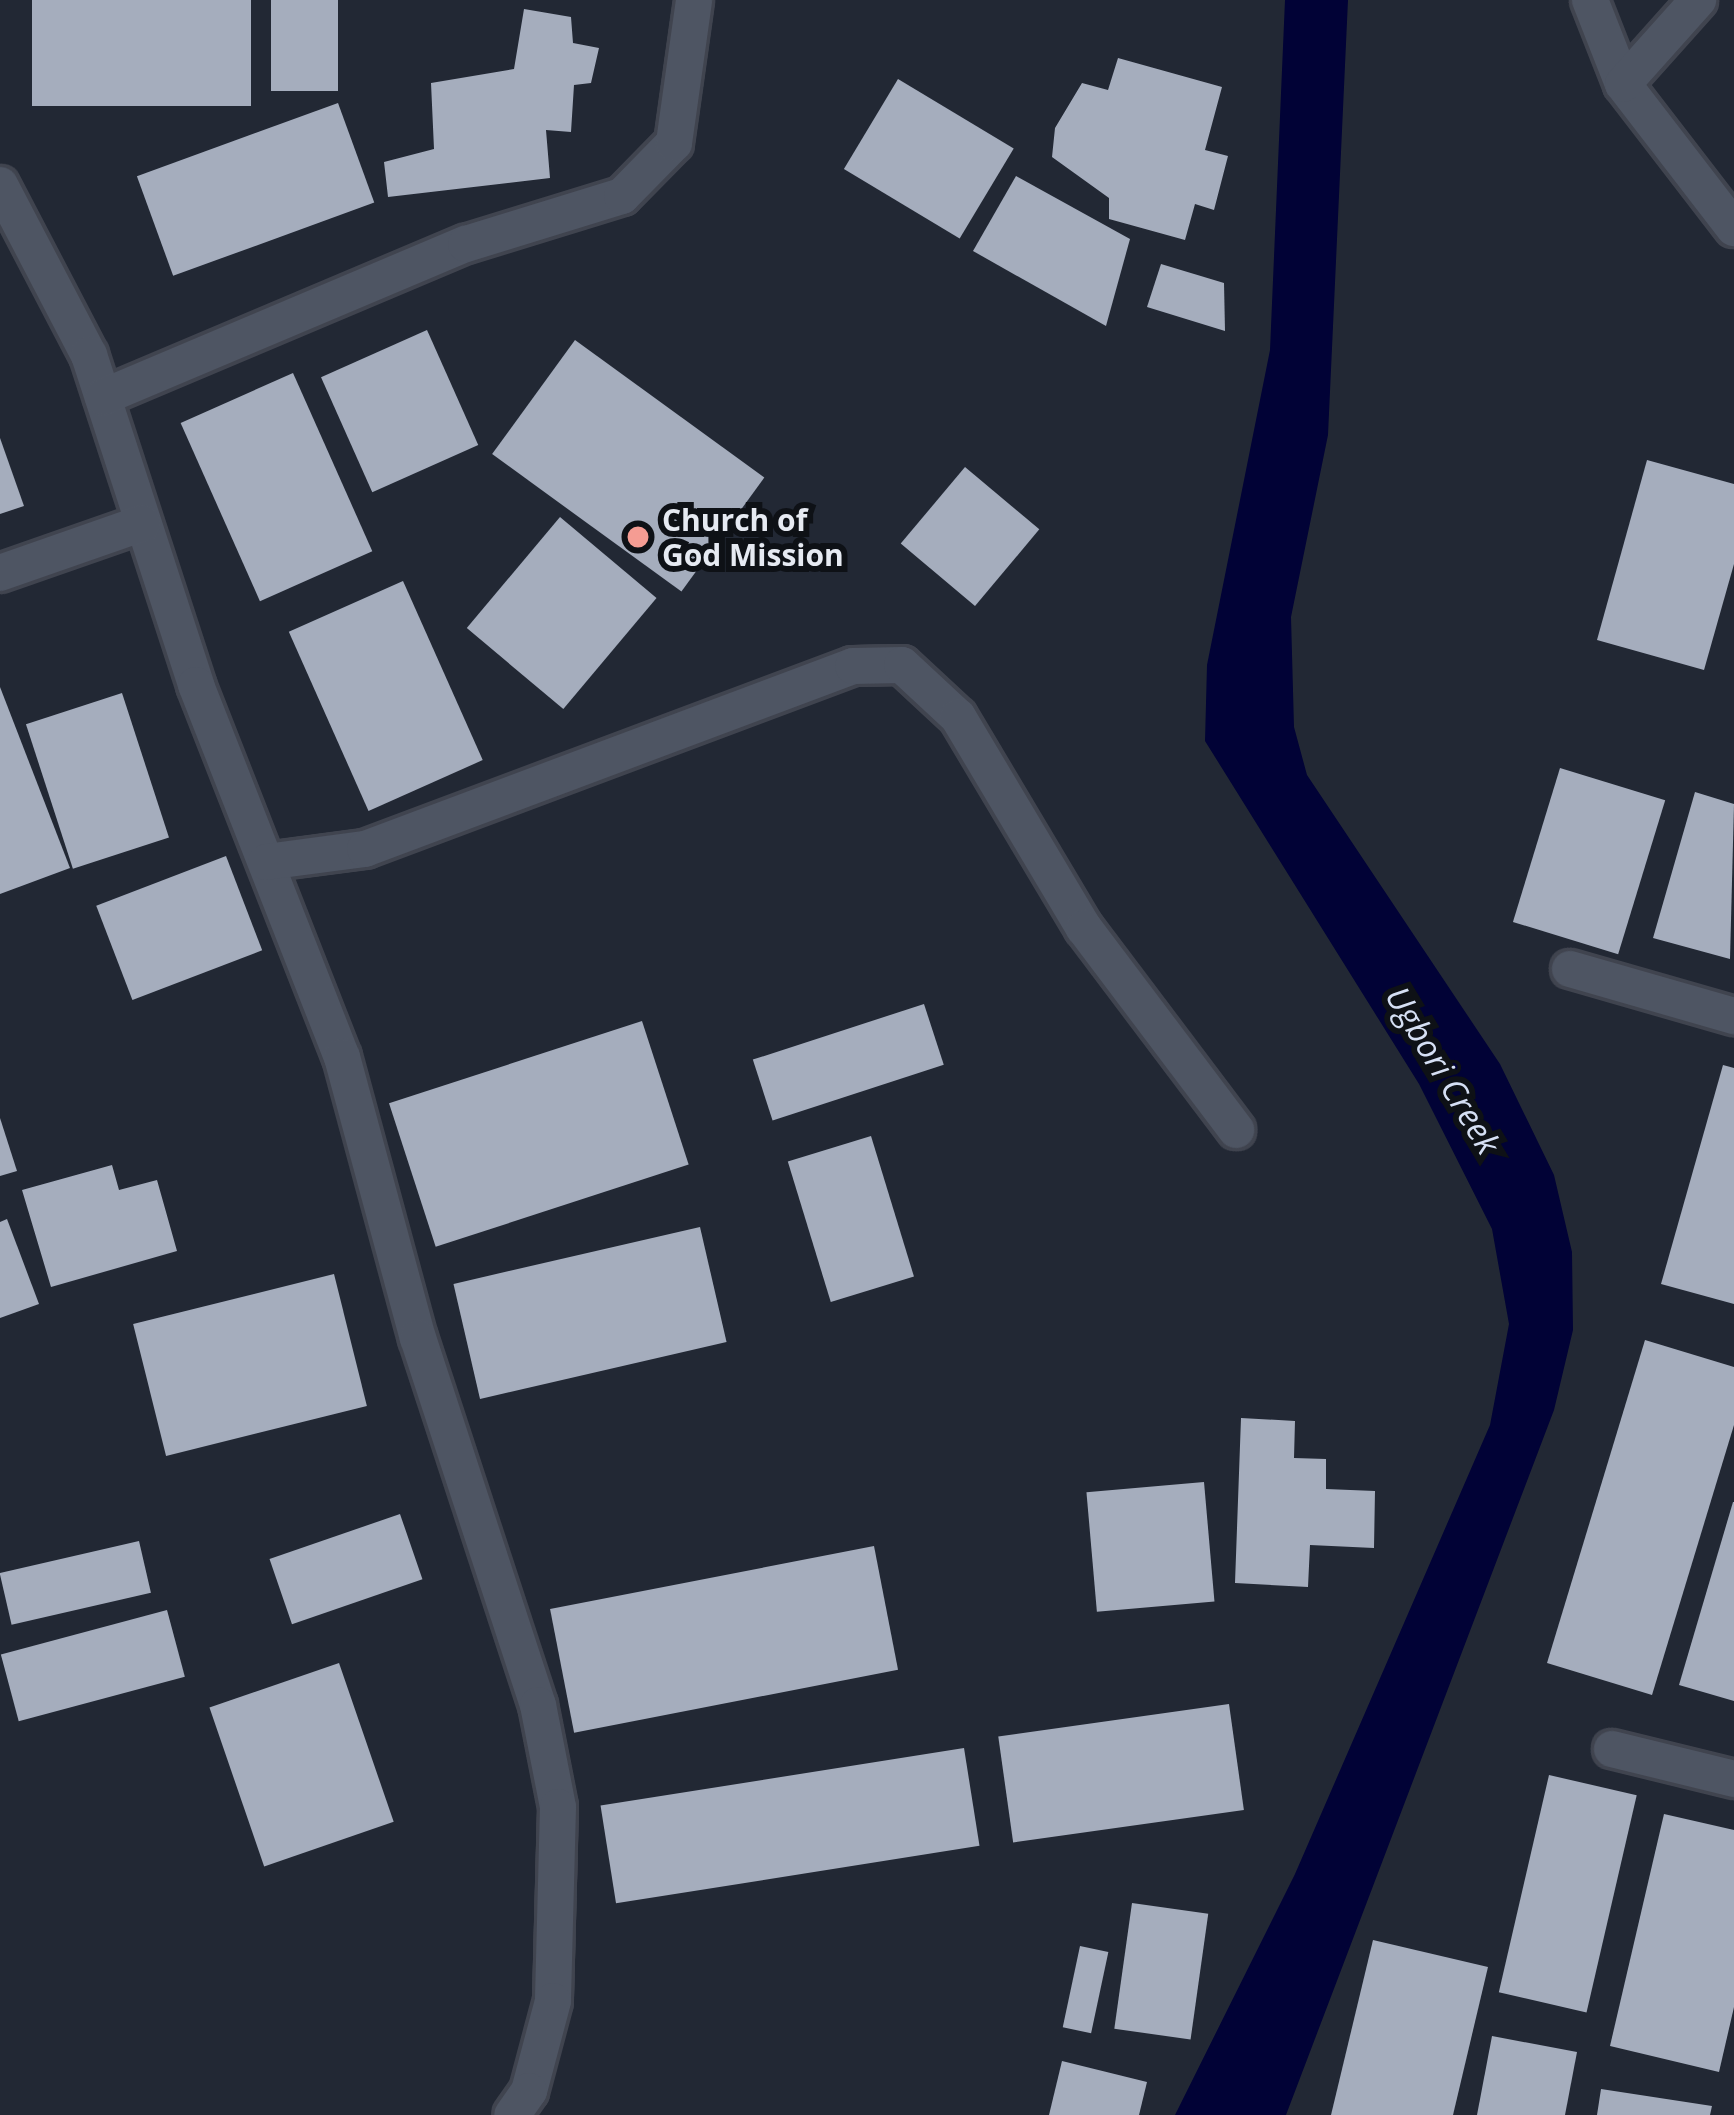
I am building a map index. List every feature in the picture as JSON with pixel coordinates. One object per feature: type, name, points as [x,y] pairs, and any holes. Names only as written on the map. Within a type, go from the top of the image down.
[{"type":"street","points":[[103,397],[466,244],[622,196],[674,143],[694,0]]},
{"type":"street","points":[[1590,0],[1623,84],[1734,228]]},
{"type":"street","points":[[1623,84],[1698,0]]},
{"type":"street","points":[[0,184],[103,397],[143,523],[342,1057],[418,1338],[538,1705],[559,1807],[553,2001],[529,2091],[512,2115]]},
{"type":"street","points":[[0,573],[143,523]]},
{"type":"street","points":[[266,862],[365,849],[853,666],[902,664],[958,718],[1084,928],[1237,1130]]},
{"type":"street","points":[[1570,969],[1734,1016]]},
{"type":"street","points":[[1612,1749],[1734,1779]]},
{"type":"water","name":"Ugbori Creek","points":[[1285,0],[1348,0],[1328,435],[1291,617],[1294,727],[1307,775],[1500,1064],[1554,1175],[1572,1252],[1573,1330],[1554,1410],[1286,2115],[1175,2115],[1295,1874],[1490,1425],[1509,1324],[1492,1229],[1419,1084],[1205,741],[1207,665],[1270,350]]},
{"type":"building","points":[[32,0],[251,0],[251,106],[32,106]]},
{"type":"building","points":[[271,0],[338,0],[338,91],[271,91]]},
{"type":"building","points":[[524,9],[571,17],[573,43],[599,48],[591,83],[574,85],[571,132],[546,130],[550,178],[388,197],[384,162],[434,149],[431,83],[514,69]]},
{"type":"building","points":[[1118,58],[1222,87],[1205,150],[1228,156],[1214,210],[1195,204],[1185,240],[1109,219],[1109,198],[1052,157],[1055,128],[1082,83],[1108,90]]},
{"type":"building","points":[[898,79],[1014,149],[960,239],[844,169]]},
{"type":"building","points":[[338,103],[374,203],[173,276],[137,176]]},
{"type":"building","points":[[1016,176],[1130,239],[1106,326],[973,251]]},
{"type":"building","points":[[1161,264],[1224,283],[1225,331],[1147,307]]},
{"type":"building","points":[[427,330],[478,445],[372,492],[321,377]]},
{"type":"building","points":[[575,340],[764,478],[681,592],[492,454]]},
{"type":"building","points":[[293,373],[372,551],[260,601],[181,423]]},
{"type":"building","points":[[0,438],[24,506],[0,514]]},
{"type":"building","points":[[1647,460],[1734,484],[1734,564],[1704,670],[1597,640]]},
{"type":"building","points":[[965,467],[1039,529],[975,606],[901,544]]},
{"type":"building","points":[[560,517],[657,598],[563,709],[467,628]]},
{"type":"building","points":[[403,581],[483,760],[369,811],[289,632]]},
{"type":"building","points":[[0,687],[70,868],[0,894]]},
{"type":"building","points":[[122,693],[169,838],[73,869],[26,724]]},
{"type":"building","points":[[1560,768],[1665,800],[1618,954],[1513,922]]},
{"type":"building","points":[[1695,792],[1734,804],[1730,959],[1653,938]]},
{"type":"building","points":[[226,856],[262,950],[132,1000],[96,906]]},
{"type":"building","points":[[924,1004],[944,1065],[773,1120],[753,1060]]},
{"type":"building","points":[[642,1021],[689,1165],[436,1247],[389,1103]]},
{"type":"building","points":[[1723,1065],[1734,1068],[1734,1304],[1661,1284]]},
{"type":"building","points":[[0,1118],[17,1171],[0,1176]]},
{"type":"building","points":[[871,1136],[914,1277],[831,1302],[788,1161]]},
{"type":"building","points":[[112,1165],[119,1190],[157,1180],[177,1251],[51,1287],[22,1190]]},
{"type":"building","points":[[7,1219],[39,1304],[0,1318],[0,1222]]},
{"type":"building","points":[[700,1227],[727,1342],[480,1399],[453,1284]]},
{"type":"building","points":[[334,1274],[367,1406],[166,1456],[133,1324]]},
{"type":"building","points":[[1645,1340],[1734,1367],[1734,1425],[1652,1695],[1547,1663]]},
{"type":"building","points":[[1241,1418],[1295,1421],[1294,1458],[1326,1459],[1326,1489],[1375,1491],[1374,1548],[1310,1545],[1308,1587],[1235,1583]]},
{"type":"building","points":[[1204,1482],[1214,1602],[1097,1612],[1086,1492]]},
{"type":"building","points":[[1734,1502],[1734,1701],[1679,1685]]},
{"type":"building","points":[[400,1514],[422,1579],[292,1624],[270,1559]]},
{"type":"building","points":[[139,1541],[151,1593],[12,1625],[0,1573]]},
{"type":"building","points":[[874,1546],[898,1670],[574,1733],[550,1609]]},
{"type":"building","points":[[167,1610],[185,1677],[19,1721],[1,1655]]},
{"type":"building","points":[[339,1663],[394,1822],[264,1866],[209,1708]]},
{"type":"building","points":[[1229,1704],[1244,1810],[1013,1842],[998,1736]]},
{"type":"building","points":[[964,1748],[979,1846],[616,1903],[601,1806]]},
{"type":"building","points":[[1549,1775],[1637,1795],[1587,2013],[1499,1992]]},
{"type":"building","points":[[1664,1814],[1734,1830],[1734,2007],[1719,2072],[1610,2046]]},
{"type":"building","points":[[1132,1903],[1208,1914],[1191,2039],[1114,2029]]},
{"type":"building","points":[[1373,1940],[1488,1967],[1453,2115],[1331,2115]]},
{"type":"building","points":[[1080,1946],[1108,1952],[1091,2033],[1063,2027]]},
{"type":"building","points":[[1492,2036],[1577,2052],[1565,2115],[1477,2115]]},
{"type":"building","points":[[1062,2061],[1147,2082],[1139,2115],[1049,2115]]},
{"type":"building","points":[[1601,2089],[1712,2106],[1710,2115],[1597,2115]]},
{"type":"place","name":"Church of God Mission","points":[[638,537]]}]
